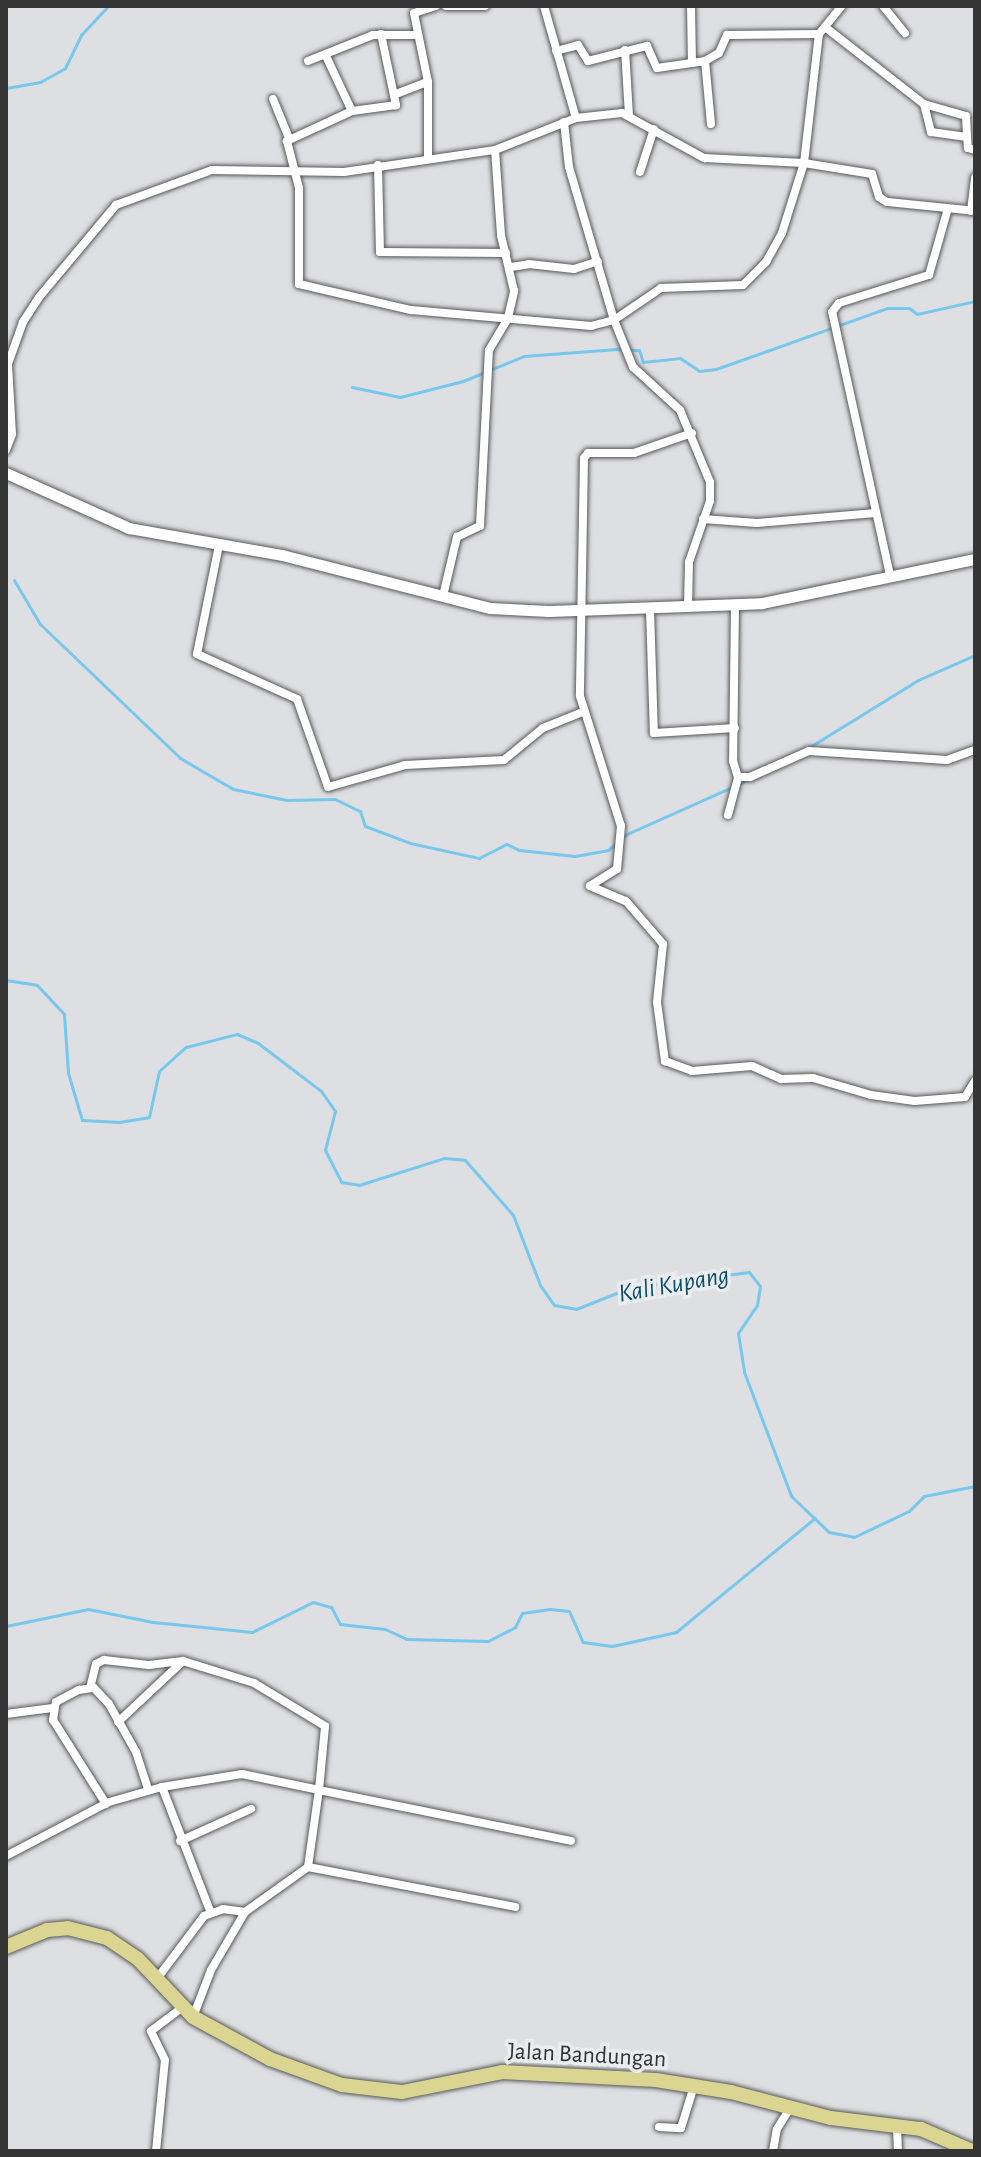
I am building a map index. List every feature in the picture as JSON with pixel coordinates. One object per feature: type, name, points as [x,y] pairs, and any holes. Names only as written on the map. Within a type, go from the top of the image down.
[{"type":"main road","name":"Jalan Bandungan","points":[[6,1947],[47,1930],[88,1930],[127,1950],[187,2012],[270,2059],[342,2085],[380,2092],[410,2092],[502,2072],[694,2085],[791,2107],[938,2134],[972,2151]]},
{"type":"street","points":[[428,158],[428,82],[414,13],[418,7],[436,6]]},
{"type":"street","points":[[446,6],[485,6]]},
{"type":"street","points":[[544,6],[576,118]]},
{"type":"street","points":[[691,6],[692,63]]},
{"type":"street","points":[[273,99],[289,138],[297,173],[302,288],[411,310],[591,326],[614,320],[654,290],[749,283],[782,233],[804,163],[822,31],[842,6]]},
{"type":"street","points":[[883,6],[905,33]]},
{"type":"street","points":[[556,51],[578,45],[588,61],[647,46],[657,68],[705,61],[719,53],[727,35],[822,31],[924,104],[966,116],[968,148],[975,150]]},
{"type":"street","points":[[308,61],[381,34],[418,35]]},
{"type":"street","points":[[289,138],[352,111],[389,109],[396,105],[381,34]]},
{"type":"street","points":[[625,50],[629,116]]},
{"type":"street","points":[[325,54],[352,111]]},
{"type":"street","points":[[705,61],[711,124]]},
{"type":"street","points":[[396,94],[428,82]]},
{"type":"street","points":[[924,104],[931,132],[967,137]]},
{"type":"street","points":[[6,450],[12,434],[8,364],[23,322],[116,205],[222,168],[297,173],[344,172],[495,150],[564,122],[599,113],[629,116],[704,158],[804,163],[872,174],[882,200],[947,212],[973,211],[975,177]]},
{"type":"street","points":[[564,122],[567,159],[614,320],[633,367],[680,410],[710,482],[703,519],[689,562],[688,607]]},
{"type":"street","points":[[640,172],[654,129]]},
{"type":"street","points":[[443,596],[457,537],[480,526],[489,350],[508,318],[514,291],[506,253],[495,150]]},
{"type":"street","points":[[378,165],[380,252],[506,253]]},
{"type":"street","points":[[890,575],[832,312],[839,303],[929,275],[947,212]]},
{"type":"street","points":[[511,267],[529,264],[574,269],[598,261]]},
{"type":"street","points":[[692,433],[634,453],[584,455],[584,610],[579,679],[585,711],[621,826],[617,869],[590,886],[626,901],[663,944],[657,1002],[668,1064],[692,1071],[752,1066],[781,1079],[813,1078],[871,1095],[915,1101],[965,1097],[975,1081]]},
{"type":"street","points":[[6,473],[129,528],[395,580],[490,608],[584,610],[735,605],[975,559]]},
{"type":"street","points":[[703,519],[757,523],[876,513]]},
{"type":"street","points":[[219,545],[197,654],[297,699],[328,787],[405,765],[504,760],[543,728],[585,711]]},
{"type":"street","points":[[728,815],[738,777],[735,605]]},
{"type":"street","points":[[650,609],[654,733],[735,728]]},
{"type":"street","points":[[738,777],[750,777],[793,755],[809,751],[947,760],[975,750]]},
{"type":"street","points":[[90,1688],[96,1664],[104,1660],[149,1665],[183,1661],[259,1685],[325,1726],[308,1867],[245,1912],[187,2012],[151,2031],[165,2060],[156,2151]]},
{"type":"street","points":[[118,1722],[183,1661]]},
{"type":"street","points":[[6,1714],[53,1708],[64,1696],[90,1688],[100,1691],[136,1752],[148,1790]]},
{"type":"street","points":[[53,1708],[55,1726],[106,1804]]},
{"type":"street","points":[[6,1856],[106,1804],[148,1790],[242,1774],[571,1841]]},
{"type":"street","points":[[162,1787],[180,1841],[210,1911]]},
{"type":"street","points":[[180,1841],[251,1809]]},
{"type":"street","points":[[308,1867],[515,1907]]},
{"type":"street","points":[[210,1911],[245,1912]]},
{"type":"street","points":[[156,1981],[210,1911]]},
{"type":"street","points":[[659,2127],[681,2128],[694,2085]]},
{"type":"street","points":[[773,2151],[777,2129],[791,2107]]},
{"type":"street","points":[[897,2126],[898,2151]]},
{"type":"waterway","points":[[6,88],[40,82],[65,68],[81,35],[108,6]]},
{"type":"waterway","points":[[352,387],[400,397],[463,381],[524,356],[617,349],[639,350],[643,362],[680,358],[699,371],[716,369],[887,308],[909,308],[917,314],[975,301]]},
{"type":"waterway","points":[[14,580],[40,624],[180,758],[233,789],[287,800],[335,799],[360,811],[365,826],[410,843],[479,858],[507,844],[519,850],[575,856],[608,850],[627,834],[748,780]]},
{"type":"waterway","points":[[808,748],[918,680],[975,655]]},
{"type":"waterway","name":"Kali Kupang","points":[[6,980],[37,985],[64,1014],[68,1073],[82,1120],[119,1122],[149,1117],[159,1071],[186,1047],[237,1034],[258,1043],[321,1091],[335,1111],[325,1150],[341,1182],[359,1185],[444,1158],[465,1160],[513,1215],[540,1285],[554,1305],[576,1309],[629,1288],[749,1272],[760,1286],[757,1305],[738,1333],[744,1372],[791,1496],[829,1532],[854,1537],[909,1511],[924,1496],[975,1486]]},
{"type":"waterway","points":[[6,1626],[88,1609],[153,1622],[252,1632],[313,1602],[331,1607],[340,1624],[385,1629],[406,1639],[488,1641],[515,1627],[522,1613],[550,1609],[569,1611],[583,1642],[612,1646],[676,1632],[815,1518]]}]
